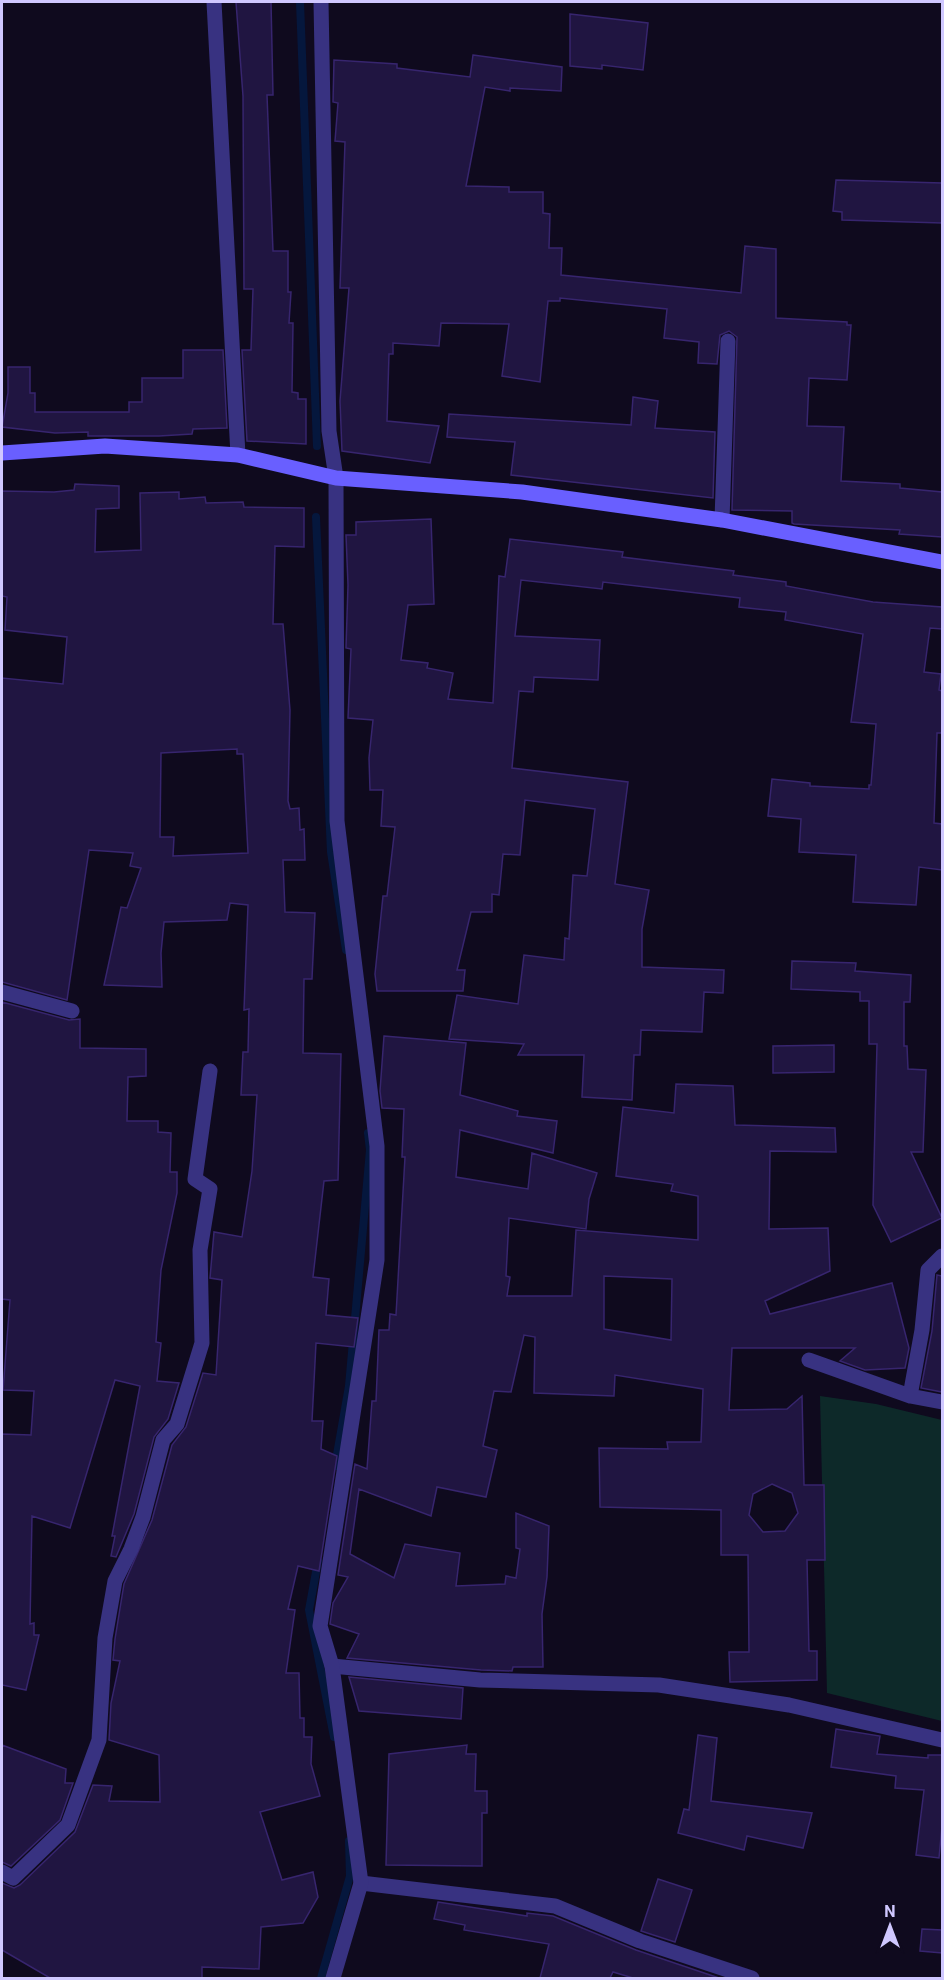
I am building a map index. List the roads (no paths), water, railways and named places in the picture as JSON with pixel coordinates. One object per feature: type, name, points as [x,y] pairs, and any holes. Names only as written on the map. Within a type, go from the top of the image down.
[{"type":"main road","points":[[2,453],[105,446],[238,454],[336,478],[522,492],[722,520],[942,562]]},
{"type":"street","points":[[214,2],[238,454]]},
{"type":"street","points":[[321,2],[329,431],[336,478],[337,821],[377,1146],[377,1260],[320,1626],[332,1666],[361,1883],[333,1978]]},
{"type":"street","points":[[722,520],[728,341]]},
{"type":"street","points":[[2,992],[72,1011]]},
{"type":"street","points":[[2,1872],[13,1878],[68,1825],[99,1740],[105,1638],[115,1581],[131,1549],[143,1517],[163,1440],[177,1424],[202,1343],[200,1250],[210,1189],[195,1179],[210,1071]]},
{"type":"street","points":[[910,1396],[922,1330],[928,1270],[942,1256]]},
{"type":"street","points":[[809,1360],[910,1396],[942,1402]]},
{"type":"street","points":[[332,1666],[480,1680],[659,1685],[789,1705],[942,1740]]},
{"type":"street","points":[[361,1883],[555,1906],[640,1941],[752,1978]]},
{"type":"waterway","points":[[300,2],[317,446]]},
{"type":"waterway","points":[[316,517],[331,852],[346,950]]},
{"type":"waterway","points":[[335,1466],[349,1386],[370,1150],[368,1133]]},
{"type":"waterway","points":[[318,1561],[309,1610],[334,1737]]},
{"type":"waterway","points":[[321,1978],[350,1876],[349,1841]]}]
